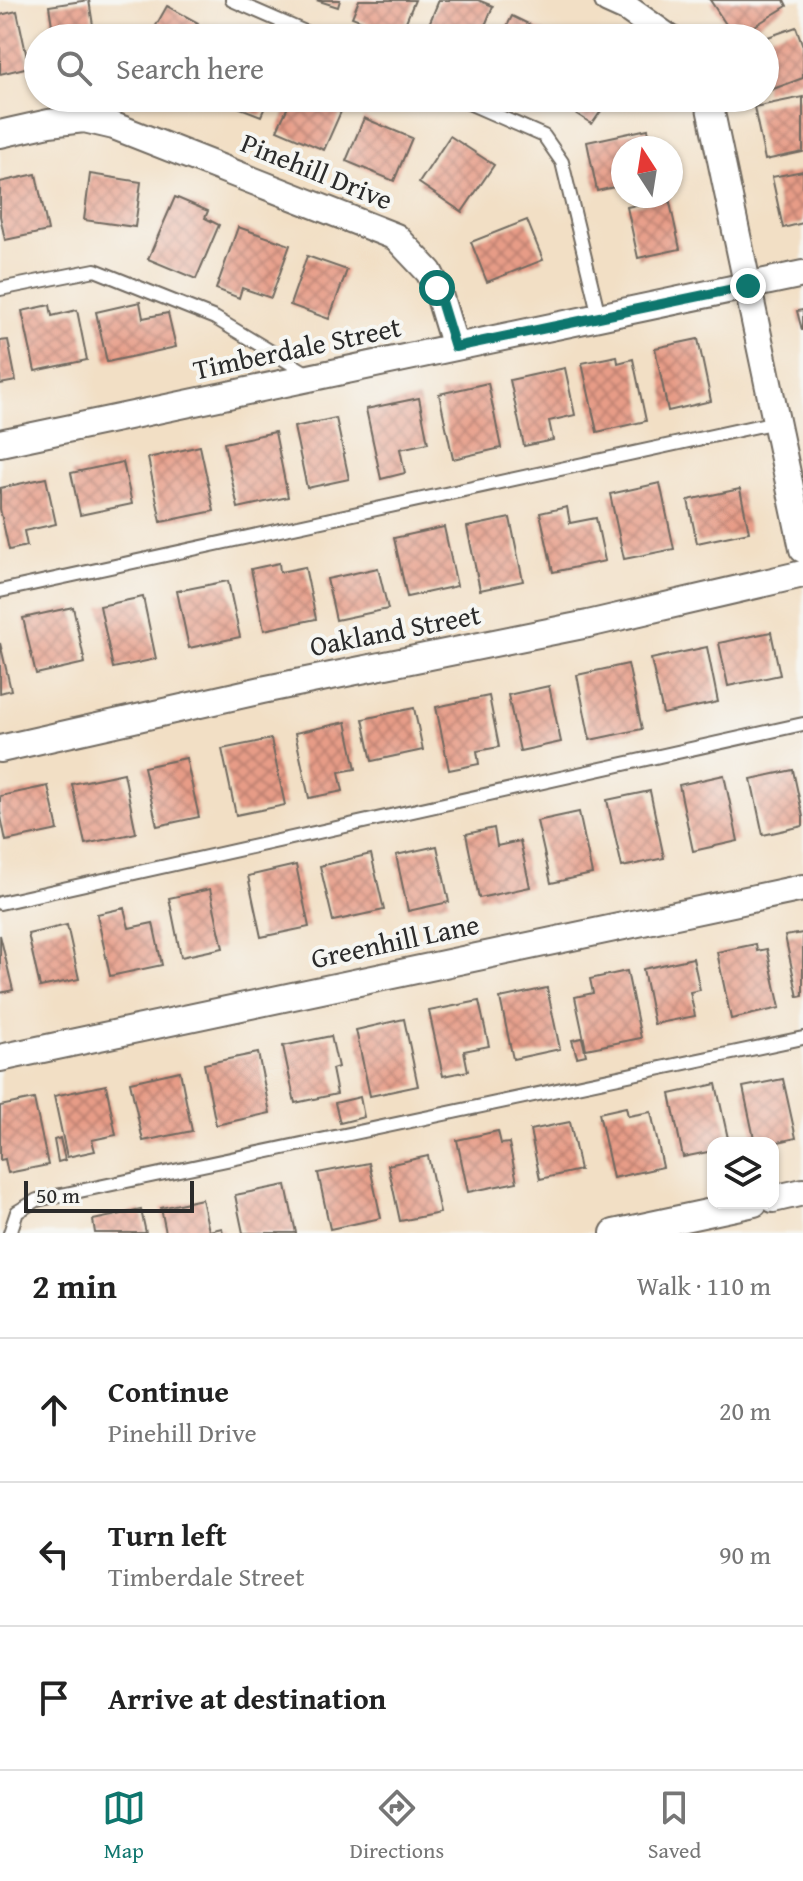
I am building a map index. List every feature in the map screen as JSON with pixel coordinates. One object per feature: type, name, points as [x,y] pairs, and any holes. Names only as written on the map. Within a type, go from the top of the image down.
[{"type":"street","points":[[608,0],[649,24]]},
{"type":"street","points":[[711,112],[803,549]]},
{"type":"street","name":"Pinehill Drive","points":[[0,134],[84,119],[114,126],[396,237],[429,272],[455,347]]},
{"type":"street","name":"Timberdale Street","points":[[0,443],[803,274]]},
{"type":"street","name":"Oakland Street","points":[[0,749],[262,690],[588,624],[803,574]]},
{"type":"street","name":"Greenhill Lane","points":[[0,1058],[803,888]]},
{"type":"street","points":[[779,1198],[803,1192]]},
{"type":"street","points":[[614,1233],[726,1209]]},
{"type":"lane","points":[[232,0],[287,24]]},
{"type":"lane","points":[[489,112],[544,136],[562,162],[599,316]]},
{"type":"lane","points":[[0,289],[95,270],[215,318],[314,377]]},
{"type":"lane","points":[[0,591],[776,422]]},
{"type":"lane","points":[[0,903],[803,724]]},
{"type":"lane","points":[[10,1233],[17,1212],[37,1200],[803,1038]]},
{"type":"building","points":[[89,0],[93,24],[52,24],[49,6]]},
{"type":"building","points":[[316,0],[340,0],[338,7]]},
{"type":"building","points":[[359,0],[415,0],[405,24],[370,24],[352,17]]},
{"type":"building","points":[[439,0],[478,0],[493,6],[486,24],[429,24]]},
{"type":"building","points":[[710,0],[784,0],[787,6],[758,24],[726,24]]},
{"type":"building","points":[[167,6],[198,23],[197,24],[157,24]]},
{"type":"building","points":[[17,11],[24,44],[24,68],[0,74],[0,15]]},
{"type":"building","points":[[512,16],[528,24],[508,24]]},
{"type":"building","points":[[796,27],[803,46],[803,78],[779,87],[779,33]]},
{"type":"building","points":[[803,97],[803,152],[765,160],[755,112],[779,112],[779,102]]},
{"type":"building","points":[[285,112],[341,112],[324,150],[277,130]]},
{"type":"building","points":[[574,112],[600,112],[592,124]]},
{"type":"building","points":[[364,118],[412,138],[394,181],[346,161]]},
{"type":"building","points":[[648,129],[649,136],[615,136]]},
{"type":"building","points":[[450,136],[494,165],[462,212],[419,183]]},
{"type":"building","points":[[611,137],[611,188],[597,191],[587,142]]},
{"type":"building","points":[[803,171],[803,223],[783,228],[772,177]]},
{"type":"building","points":[[36,174],[48,231],[5,240],[0,216],[0,182]]},
{"type":"building","points":[[90,174],[141,182],[135,227],[84,220]]},
{"type":"building","points":[[175,197],[208,211],[205,218],[219,225],[196,279],[148,259]]},
{"type":"building","points":[[627,208],[671,208],[680,249],[638,258]]},
{"type":"building","points":[[527,220],[543,260],[487,282],[471,242]]},
{"type":"building","points":[[238,227],[290,245],[271,298],[242,288],[239,298],[216,289]]},
{"type":"building","points":[[307,256],[347,270],[329,319],[290,305]]},
{"type":"building","points":[[140,302],[143,318],[168,313],[176,347],[107,362],[96,312]]},
{"type":"building","points":[[50,305],[52,316],[77,310],[87,360],[35,371],[22,311]]},
{"type":"building","points":[[803,310],[803,330],[802,330],[797,311]]},
{"type":"building","points":[[698,339],[711,401],[668,411],[655,348]]},
{"type":"building","points":[[8,340],[16,381],[0,384],[0,341]]},
{"type":"building","points":[[617,356],[618,363],[633,359],[646,421],[597,432],[582,363]]},
{"type":"building","points":[[565,368],[575,415],[549,421],[553,440],[524,446],[510,380]]},
{"type":"building","points":[[488,383],[501,448],[453,459],[439,394]]},
{"type":"building","points":[[419,398],[428,443],[400,449],[405,473],[381,479],[366,409]]},
{"type":"building","points":[[336,418],[349,479],[307,488],[294,427]]},
{"type":"building","points":[[275,432],[288,497],[238,508],[224,443]]},
{"type":"building","points":[[200,446],[214,511],[161,522],[148,458]]},
{"type":"building","points":[[123,462],[132,504],[80,515],[71,473]]},
{"type":"building","points":[[46,478],[56,524],[24,531],[27,546],[9,550],[0,509],[0,488]]},
{"type":"building","points":[[660,483],[674,549],[624,559],[610,494]]},
{"type":"building","points":[[740,489],[749,532],[697,543],[688,500]]},
{"type":"building","points":[[567,507],[570,523],[596,518],[605,561],[553,572],[540,513]]},
{"type":"building","points":[[510,518],[523,581],[480,590],[467,527]]},
{"type":"building","points":[[444,527],[457,586],[407,597],[394,538]]},
{"type":"building","points":[[279,563],[280,572],[305,567],[316,619],[264,630],[251,569]]},
{"type":"building","points":[[378,568],[388,609],[336,620],[327,579]]},
{"type":"building","points":[[228,581],[240,637],[189,648],[177,591]]},
{"type":"building","points":[[143,597],[156,659],[113,668],[100,606]]},
{"type":"building","points":[[73,607],[85,663],[36,674],[23,618]]},
{"type":"building","points":[[771,632],[780,675],[728,686],[719,643]]},
{"type":"building","points":[[0,643],[11,690],[0,693]]},
{"type":"building","points":[[707,647],[718,702],[663,714],[651,659]]},
{"type":"building","points":[[628,664],[642,729],[590,740],[577,675]]},
{"type":"building","points":[[549,686],[561,742],[520,751],[508,695]]},
{"type":"building","points":[[489,696],[499,747],[477,751],[479,764],[449,770],[436,707]]},
{"type":"building","points":[[414,708],[423,750],[372,761],[363,719]]},
{"type":"building","points":[[346,722],[356,769],[339,772],[343,791],[309,798],[295,733]]},
{"type":"building","points":[[271,739],[285,805],[236,815],[222,749]]},
{"type":"building","points":[[186,758],[199,817],[157,826],[144,767]]},
{"type":"building","points":[[793,770],[803,826],[763,835],[751,779]]},
{"type":"building","points":[[124,773],[136,833],[85,844],[72,784]]},
{"type":"building","points":[[724,775],[738,841],[693,851],[679,785]]},
{"type":"building","points":[[48,786],[58,830],[6,841],[0,796]]},
{"type":"building","points":[[650,791],[664,858],[622,867],[607,800]]},
{"type":"building","points":[[579,812],[592,874],[551,883],[537,821]]},
{"type":"building","points":[[494,828],[497,846],[520,841],[530,887],[479,898],[466,834]]},
{"type":"building","points":[[437,846],[449,902],[408,911],[396,855]]},
{"type":"building","points":[[371,854],[384,910],[333,921],[320,866]]},
{"type":"building","points":[[296,865],[309,927],[261,937],[248,876]]},
{"type":"building","points":[[210,889],[223,948],[181,957],[169,898]]},
{"type":"building","points":[[124,908],[129,928],[153,923],[162,965],[110,976],[97,914]]},
{"type":"building","points":[[67,925],[79,979],[40,987],[28,934]]},
{"type":"building","points":[[803,933],[803,996],[798,997],[785,936]]},
{"type":"building","points":[[0,935],[13,990],[0,993]]},
{"type":"building","points":[[756,944],[757,951],[767,949],[780,1008],[731,1019],[717,952]]},
{"type":"building","points":[[693,958],[700,990],[690,992],[695,1016],[654,1024],[643,969]]},
{"type":"building","points":[[627,971],[641,1038],[586,1049],[575,997],[593,993],[590,979]]},
{"type":"building","points":[[547,988],[560,1049],[513,1059],[500,998]]},
{"type":"building","points":[[479,1001],[489,1046],[464,1051],[468,1071],[443,1076],[429,1011]]},
{"type":"building","points":[[404,1019],[418,1086],[370,1096],[356,1030]]},
{"type":"building","points":[[331,1036],[338,1067],[332,1069],[337,1094],[295,1103],[283,1046]]},
{"type":"building","points":[[582,1038],[586,1055],[577,1057],[572,1040]]},
{"type":"building","points":[[258,1053],[270,1113],[216,1125],[204,1064]]},
{"type":"building","points":[[180,1071],[192,1131],[143,1141],[130,1082]]},
{"type":"building","points":[[783,1079],[796,1138],[779,1142],[779,1137],[754,1137],[743,1087]]},
{"type":"building","points":[[716,1084],[728,1137],[707,1137],[707,1152],[683,1157],[670,1094]]},
{"type":"building","points":[[106,1085],[116,1135],[92,1140],[95,1151],[67,1157],[54,1096]]},
{"type":"building","points":[[360,1097],[364,1117],[340,1123],[335,1103]]},
{"type":"building","points":[[34,1099],[48,1165],[8,1173],[5,1159],[0,1160],[0,1106]]},
{"type":"building","points":[[626,1107],[628,1116],[651,1112],[663,1167],[613,1178],[599,1113]]},
{"type":"building","points":[[570,1122],[580,1170],[540,1179],[530,1130]]},
{"type":"building","points":[[498,1131],[501,1144],[509,1143],[517,1182],[468,1192],[457,1140]]},
{"type":"building","points":[[60,1138],[65,1160],[58,1162],[54,1140]]},
{"type":"building","points":[[428,1156],[440,1213],[400,1221],[388,1165]]},
{"type":"building","points":[[369,1163],[381,1218],[330,1229],[318,1173]]},
{"type":"building","points":[[286,1185],[296,1233],[243,1233],[235,1195]]},
{"type":"building","points":[[202,1199],[209,1231],[222,1228],[223,1233],[166,1233],[161,1208]]},
{"type":"building","points":[[141,1210],[146,1233],[95,1233],[93,1220]]},
{"type":"route","points":[[437,288],[455,347],[748,286]]}]
